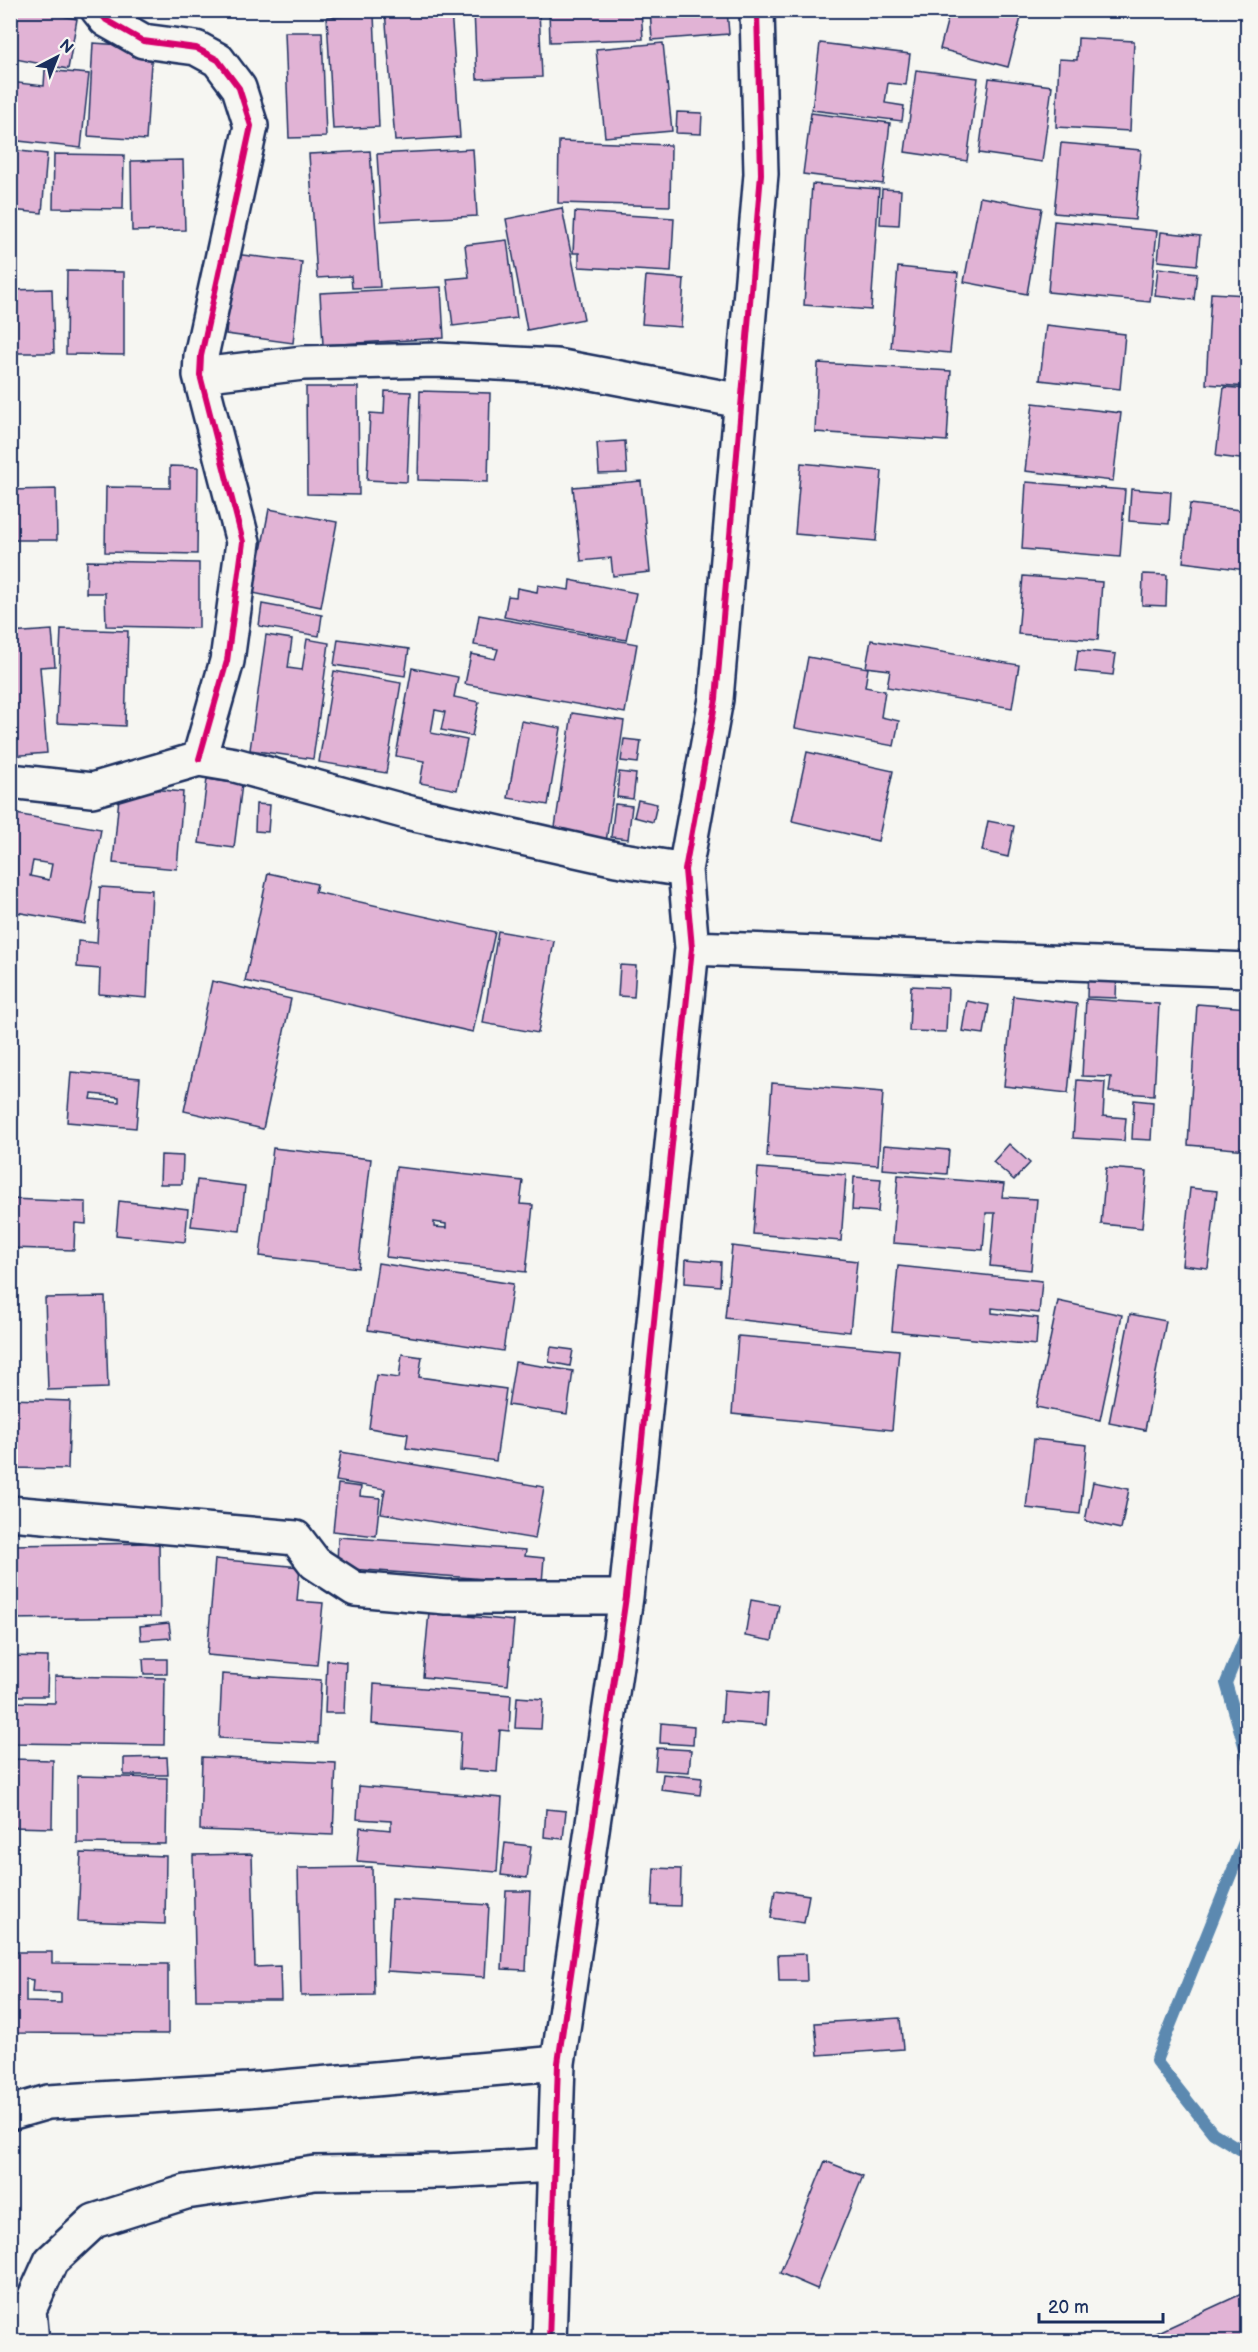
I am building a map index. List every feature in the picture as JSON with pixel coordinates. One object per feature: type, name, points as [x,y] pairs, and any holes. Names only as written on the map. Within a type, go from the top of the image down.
[{"type":"street","points":[[98,10],[106,20],[142,41],[196,48],[218,60],[239,88],[251,126],[201,356],[200,375],[243,542],[227,662],[199,759]]},
{"type":"street","points":[[549,2342],[558,2063],[626,1597],[692,948],[685,870],[717,699],[761,174],[757,10]]},
{"type":"street","points":[[200,375],[303,363],[437,360],[556,366],[741,401]]},
{"type":"street","points":[[10,781],[92,790],[199,759],[235,765],[410,813],[616,859],[685,870]]},
{"type":"street","points":[[692,948],[1248,970]]},
{"type":"street","points":[[10,1513],[296,1538],[315,1563],[355,1589],[446,1597],[626,1597]]},
{"type":"street","points":[[10,2113],[48,2102],[248,2090],[558,2063]]},
{"type":"street","points":[[32,2342],[29,2310],[51,2261],[94,2221],[186,2192],[315,2173],[446,2171],[554,2164]]},
{"type":"building","points":[[10,10],[34,10],[77,19],[68,69],[10,58]]},
{"type":"building","points":[[385,10],[451,10],[460,137],[395,141]]},
{"type":"building","points":[[474,10],[539,10],[542,77],[477,79]]},
{"type":"building","points":[[549,10],[641,10],[643,39],[550,42]]},
{"type":"building","points":[[650,10],[727,10],[729,34],[652,40]]},
{"type":"building","points":[[950,10],[1023,10],[1008,67],[940,49]]},
{"type":"building","points":[[374,15],[379,127],[333,129],[327,17]]},
{"type":"building","points":[[285,32],[322,32],[326,137],[289,138]]},
{"type":"building","points":[[1078,38],[1134,41],[1130,131],[1056,127],[1059,59],[1077,60]]},
{"type":"building","points":[[93,43],[152,47],[146,140],[88,136]]},
{"type":"building","points":[[663,43],[672,131],[605,137],[596,49]]},
{"type":"building","points":[[820,43],[910,54],[906,85],[888,83],[885,103],[904,106],[902,121],[812,110]]},
{"type":"building","points":[[45,70],[89,74],[81,148],[10,140],[10,82],[44,86]]},
{"type":"building","points":[[916,70],[978,78],[967,161],[905,152]]},
{"type":"building","points":[[989,78],[1052,86],[1042,162],[979,153]]},
{"type":"building","points":[[677,112],[702,113],[701,134],[676,133]]},
{"type":"building","points":[[811,113],[890,123],[883,184],[803,174]]},
{"type":"building","points":[[1248,138],[1248,195],[1241,194]]},
{"type":"building","points":[[559,141],[671,145],[670,206],[558,203]]},
{"type":"building","points":[[1061,143],[1141,150],[1135,220],[1054,213]]},
{"type":"building","points":[[473,149],[477,216],[381,221],[377,154]]},
{"type":"building","points":[[10,150],[47,154],[42,213],[10,210]]},
{"type":"building","points":[[370,151],[380,287],[352,288],[351,276],[317,278],[309,154]]},
{"type":"building","points":[[54,154],[124,155],[123,209],[53,208]]},
{"type":"building","points":[[183,160],[185,230],[132,231],[131,161]]},
{"type":"building","points":[[812,184],[879,189],[871,310],[804,305]]},
{"type":"building","points":[[882,189],[901,190],[899,225],[880,224]]},
{"type":"building","points":[[980,197],[1042,208],[1027,294],[964,282]]},
{"type":"building","points":[[562,208],[584,319],[527,330],[506,219]]},
{"type":"building","points":[[575,212],[674,218],[671,272],[579,267],[579,253],[573,253]]},
{"type":"building","points":[[1054,221],[1157,231],[1150,302],[1048,292]]},
{"type":"building","points":[[1161,232],[1200,236],[1197,265],[1158,261]]},
{"type":"building","points":[[507,240],[517,318],[453,326],[447,279],[469,277],[465,245]]},
{"type":"building","points":[[234,254],[302,262],[293,343],[226,334]]},
{"type":"building","points":[[898,267],[958,273],[950,353],[891,348]]},
{"type":"building","points":[[1158,268],[1197,273],[1194,300],[1155,296]]},
{"type":"building","points":[[67,271],[124,272],[124,355],[66,354]]},
{"type":"building","points":[[646,276],[684,279],[681,327],[642,324]]},
{"type":"building","points":[[441,287],[444,338],[323,345],[320,293]]},
{"type":"building","points":[[52,289],[54,353],[10,353],[10,290]]},
{"type":"building","points":[[1211,293],[1248,295],[1248,387],[1206,384]]},
{"type":"building","points":[[1046,325],[1125,334],[1120,389],[1040,380]]},
{"type":"building","points":[[818,363],[951,371],[947,441],[815,432]]},
{"type":"building","points":[[306,387],[358,387],[359,495],[307,494]]},
{"type":"building","points":[[1224,387],[1248,389],[1248,460],[1216,456]]},
{"type":"building","points":[[385,391],[411,392],[407,482],[367,480],[370,413],[384,414]]},
{"type":"building","points":[[420,391],[490,393],[488,482],[418,480]]},
{"type":"building","points":[[1033,403],[1121,413],[1113,481],[1025,471]]},
{"type":"building","points":[[625,441],[627,473],[599,474],[597,443]]},
{"type":"building","points":[[801,463],[882,471],[876,541],[795,534]]},
{"type":"building","points":[[170,466],[198,467],[197,554],[105,552],[106,487],[170,488]]},
{"type":"building","points":[[641,481],[650,572],[613,576],[611,558],[581,561],[573,487]]},
{"type":"building","points":[[1026,482],[1125,490],[1120,557],[1022,549]]},
{"type":"building","points":[[56,489],[57,540],[10,540],[10,490]]},
{"type":"building","points":[[1131,489],[1171,492],[1169,524],[1129,521]]},
{"type":"building","points":[[1190,504],[1248,511],[1246,570],[1183,562]]},
{"type":"building","points":[[269,509],[337,522],[321,607],[253,593]]},
{"type":"building","points":[[87,561],[199,563],[199,628],[106,626],[105,593],[86,593]]},
{"type":"building","points":[[1143,574],[1167,575],[1166,606],[1142,605]]},
{"type":"building","points":[[1023,576],[1102,582],[1098,640],[1018,634]]},
{"type":"building","points":[[570,580],[636,593],[626,640],[504,617],[508,596],[516,597],[517,588],[537,592],[538,585],[569,590]]},
{"type":"building","points":[[262,604],[322,615],[319,636],[259,626]]},
{"type":"building","points":[[479,615],[637,644],[625,713],[465,684],[471,654],[495,659],[498,649],[474,645]]},
{"type":"building","points":[[61,629],[128,631],[125,726],[57,723]]},
{"type":"building","points":[[52,630],[55,666],[40,667],[47,753],[10,756],[10,633]]},
{"type":"building","points":[[266,635],[292,639],[288,668],[302,670],[307,639],[329,643],[313,759],[250,750]]},
{"type":"building","points":[[338,639],[409,649],[405,676],[334,665]]},
{"type":"building","points":[[871,640],[1019,665],[1012,708],[887,687],[890,670],[866,667]]},
{"type":"building","points":[[1078,650],[1116,654],[1113,675],[1075,671]]},
{"type":"building","points":[[808,657],[868,668],[865,687],[885,691],[881,717],[899,721],[894,746],[795,728]]},
{"type":"building","points":[[412,668],[458,677],[454,697],[479,702],[472,736],[441,730],[445,712],[435,710],[431,733],[467,740],[457,790],[420,783],[424,761],[396,756]]},
{"type":"building","points":[[334,671],[401,683],[386,773],[319,762]]},
{"type":"building","points":[[572,713],[624,721],[606,842],[554,834]]},
{"type":"building","points":[[521,721],[561,728],[548,805],[508,798]]},
{"type":"building","points":[[624,739],[641,741],[638,763],[621,761]]},
{"type":"building","points":[[807,752],[893,771],[878,841],[792,821]]},
{"type":"building","points":[[619,772],[636,774],[633,799],[617,797]]},
{"type":"building","points":[[207,779],[242,784],[234,848],[199,843]]},
{"type":"building","points":[[120,786],[183,792],[177,869],[113,863]]},
{"type":"building","points":[[638,800],[657,804],[653,822],[634,817]]},
{"type":"building","points":[[256,804],[270,805],[268,832],[255,831]]},
{"type":"building","points":[[615,804],[632,806],[628,839],[611,837]]},
{"type":"building","points":[[10,813],[101,829],[85,924],[10,911]],"holes":[[[33,861],[52,864],[49,880],[30,876]]]},
{"type":"building","points":[[988,821],[1014,826],[1008,857],[982,851]]},
{"type":"building","points":[[268,873],[317,884],[315,892],[495,932],[473,1032],[245,981]]},
{"type":"building","points":[[100,887],[152,890],[147,998],[99,994],[100,969],[77,967],[78,941],[97,943]]},
{"type":"building","points":[[498,931],[554,941],[538,1033],[483,1023]]},
{"type":"building","points":[[620,965],[636,966],[634,997],[618,996]]},
{"type":"building","points":[[1088,968],[1117,970],[1116,998],[1087,997]]},
{"type":"building","points":[[212,981],[291,999],[263,1129],[184,1111]]},
{"type":"building","points":[[911,986],[948,988],[946,1032],[909,1031]]},
{"type":"building","points":[[1013,996],[1077,1004],[1068,1093],[1004,1086]]},
{"type":"building","points":[[1086,999],[1159,1004],[1154,1095],[1109,1092],[1111,1077],[1082,1076]]},
{"type":"building","points":[[967,1001],[989,1005],[984,1034],[962,1031]]},
{"type":"building","points":[[1197,1004],[1248,1008],[1248,1150],[1188,1145]]},
{"type":"building","points":[[71,1072],[140,1078],[136,1128],[67,1122]],"holes":[[[92,1094],[119,1097],[119,1102],[91,1099]]]},
{"type":"building","points":[[1077,1080],[1105,1082],[1103,1116],[1126,1118],[1124,1141],[1073,1138]]},
{"type":"building","points":[[772,1083],[883,1092],[878,1165],[767,1157]]},
{"type":"building","points":[[1134,1100],[1153,1102],[1151,1140],[1132,1139]]},
{"type":"building","points":[[1009,1144],[1030,1163],[1014,1180],[993,1162]]},
{"type":"building","points":[[884,1145],[949,1150],[947,1174],[882,1169]]},
{"type":"building","points":[[273,1148],[371,1159],[358,1268],[260,1256]]},
{"type":"building","points":[[161,1155],[183,1156],[182,1184],[160,1184]]},
{"type":"building","points":[[396,1167],[523,1181],[520,1204],[533,1205],[526,1272],[386,1257]],"holes":[[[434,1222],[446,1224],[446,1228],[434,1227]]]},
{"type":"building","points":[[758,1168],[846,1175],[841,1241],[753,1234]]},
{"type":"building","points":[[1106,1168],[1147,1171],[1142,1228],[1101,1224]]},
{"type":"building","points":[[898,1175],[1004,1184],[1002,1197],[1037,1199],[1031,1270],[990,1266],[995,1213],[986,1213],[983,1250],[893,1243]]},
{"type":"building","points":[[854,1177],[881,1179],[878,1212],[852,1210]]},
{"type":"building","points":[[197,1180],[245,1186],[240,1231],[191,1226]]},
{"type":"building","points":[[1190,1188],[1217,1191],[1208,1268],[1182,1265]]},
{"type":"building","points":[[10,1199],[86,1202],[86,1224],[75,1223],[74,1250],[10,1248]]},
{"type":"building","points":[[119,1201],[188,1209],[185,1242],[116,1235]]},
{"type":"building","points":[[732,1246],[857,1261],[850,1332],[725,1318]]},
{"type":"building","points":[[686,1259],[721,1262],[720,1286],[685,1283]]},
{"type":"building","points":[[378,1263],[513,1284],[503,1351],[368,1330]]},
{"type":"building","points":[[898,1266],[1042,1281],[1039,1313],[992,1308],[992,1313],[1038,1318],[1036,1345],[892,1331]]},
{"type":"building","points":[[105,1297],[108,1388],[48,1390],[45,1298]]},
{"type":"building","points":[[1058,1301],[1122,1315],[1100,1420],[1036,1407]]},
{"type":"building","points":[[1130,1314],[1166,1321],[1145,1430],[1109,1423]]},
{"type":"building","points":[[738,1336],[899,1350],[892,1430],[732,1414]]},
{"type":"building","points":[[551,1347],[573,1350],[570,1366],[549,1362]]},
{"type":"building","points":[[402,1354],[422,1357],[419,1377],[506,1389],[496,1461],[406,1448],[408,1434],[369,1428],[376,1375],[399,1378]]},
{"type":"building","points":[[515,1362],[573,1371],[567,1414],[508,1405]]},
{"type":"building","points":[[10,1399],[70,1401],[68,1469],[10,1468]]},
{"type":"building","points":[[1034,1439],[1087,1445],[1080,1514],[1026,1508]]},
{"type":"building","points":[[341,1452],[544,1487],[535,1539],[381,1513],[385,1489],[336,1481]]},
{"type":"building","points":[[1093,1482],[1129,1489],[1121,1529],[1085,1521]]},
{"type":"building","points":[[338,1484],[361,1487],[360,1496],[380,1498],[376,1536],[333,1531]]},
{"type":"building","points":[[338,1537],[526,1550],[525,1556],[544,1558],[542,1583],[337,1568]]},
{"type":"building","points":[[159,1543],[160,1617],[10,1619],[10,1545]]},
{"type":"building","points":[[215,1559],[300,1567],[297,1601],[323,1603],[317,1665],[207,1655]]},
{"type":"building","points":[[751,1600],[779,1605],[772,1641],[745,1636]]},
{"type":"building","points":[[429,1612],[514,1621],[508,1685],[423,1677]]},
{"type":"building","points":[[169,1623],[171,1638],[141,1640],[140,1626]]},
{"type":"building","points":[[10,1656],[48,1657],[47,1696],[10,1696]]},
{"type":"building","points":[[143,1659],[167,1659],[167,1674],[144,1674]]},
{"type":"building","points":[[327,1660],[346,1662],[344,1713],[325,1713]]},
{"type":"building","points":[[222,1674],[321,1680],[318,1743],[219,1738]]},
{"type":"building","points":[[55,1676],[165,1678],[164,1745],[10,1743],[10,1702],[55,1703]]},
{"type":"building","points":[[374,1684],[511,1695],[509,1731],[500,1730],[497,1772],[459,1769],[461,1732],[372,1724]]},
{"type":"building","points":[[724,1690],[768,1693],[766,1725],[722,1722]]},
{"type":"building","points":[[517,1697],[543,1699],[541,1729],[515,1728]]},
{"type":"building","points":[[661,1723],[694,1726],[693,1745],[660,1743]]},
{"type":"building","points":[[657,1748],[691,1750],[689,1772],[655,1770]]},
{"type":"building","points":[[167,1757],[168,1775],[124,1775],[124,1758]]},
{"type":"building","points":[[202,1757],[336,1763],[333,1835],[200,1830]]},
{"type":"building","points":[[10,1759],[53,1760],[52,1828],[10,1827]]},
{"type":"building","points":[[663,1774],[702,1778],[700,1795],[661,1790]]},
{"type":"building","points":[[77,1776],[167,1778],[166,1844],[77,1843]]},
{"type":"building","points":[[359,1786],[502,1798],[497,1872],[357,1861],[360,1827],[391,1830],[391,1821],[357,1819]]},
{"type":"building","points":[[546,1809],[566,1811],[563,1839],[544,1837]]},
{"type":"building","points":[[505,1843],[531,1846],[527,1878],[501,1875]]},
{"type":"building","points":[[81,1853],[166,1856],[165,1924],[78,1921]]},
{"type":"building","points":[[252,1854],[255,1967],[280,1966],[281,2000],[196,2000],[193,1855]]},
{"type":"building","points":[[372,1867],[374,1995],[301,1996],[298,1868]]},
{"type":"building","points":[[654,1868],[681,1869],[680,1906],[652,1905]]},
{"type":"building","points":[[775,1890],[809,1895],[804,1923],[771,1918]]},
{"type":"building","points":[[506,1891],[530,1891],[526,1970],[502,1969]]},
{"type":"building","points":[[391,1899],[489,1905],[485,1977],[387,1971]]},
{"type":"building","points":[[10,1952],[52,1952],[52,1963],[168,1964],[168,2034],[10,2033]],"holes":[[[26,1979],[33,1980],[32,1992],[61,1993],[61,2003],[26,2002]]]},
{"type":"building","points":[[806,1954],[807,1981],[779,1981],[778,1955]]},
{"type":"building","points":[[900,2018],[903,2049],[818,2055],[815,2023]]},
{"type":"building","points":[[825,2161],[863,2176],[817,2289],[780,2273]]},
{"type":"building","points":[[1248,2291],[1248,2342],[1137,2342]]},
{"type":"waterway","points":[[1248,1629],[1226,1683],[1248,1759]]},
{"type":"waterway","points":[[1248,1832],[1156,2061],[1213,2133],[1248,2154]]},
{"type":"cycle path","points":[[98,10],[106,20],[143,41],[196,48],[218,60],[239,88],[251,126],[201,356],[200,375],[243,542],[227,661],[199,759]]},
{"type":"cycle path","points":[[549,2342],[558,2063],[626,1597],[692,948],[685,870],[716,699],[761,174],[757,10]]}]
